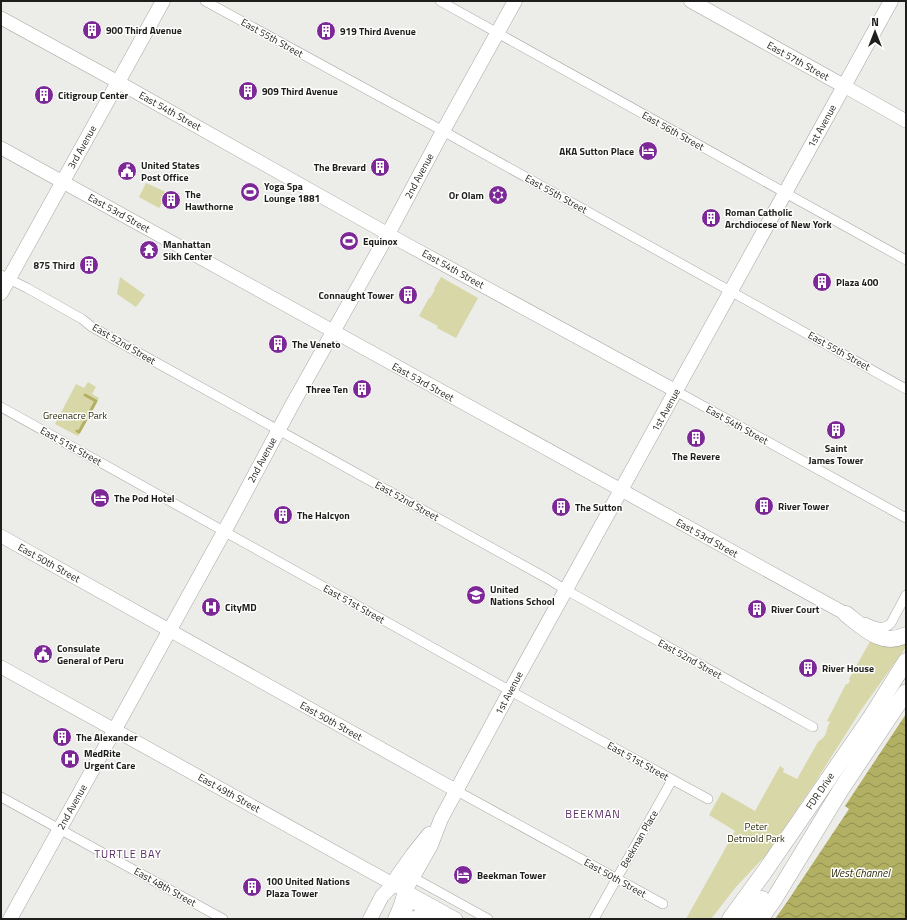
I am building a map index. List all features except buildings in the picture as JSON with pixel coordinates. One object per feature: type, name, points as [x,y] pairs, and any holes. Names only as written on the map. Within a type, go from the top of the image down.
[{"type":"highway","points":[[846,614],[867,630],[885,639],[894,639],[906,634]]},
{"type":"highway","name":"FDR Drive","points":[[730,919],[871,717],[906,661]]},
{"type":"highway","name":"FDR Drive","points":[[760,919],[773,901],[794,864],[840,791],[906,692]]},
{"type":"highway","points":[[747,919],[765,896],[794,864]]},
{"type":"highway","points":[[720,919],[746,897]]},
{"type":"main road","name":"3rd Avenue","points":[[1,293],[5,277],[62,182],[163,1]]},
{"type":"main road","name":"2nd Avenue","points":[[10,919],[332,332],[388,234],[443,131],[516,1]]},
{"type":"main road","name":"East 57th Street","points":[[691,1],[906,121]]},
{"type":"main road","name":"1st Avenue","points":[[370,919],[382,896],[399,888],[412,877],[431,845],[441,819],[510,691],[891,1]]},
{"type":"main road","name":"East 54th Street","points":[[1,18],[388,234],[676,391]]},
{"type":"main road","name":"East 53rd Street","points":[[1,148],[332,332],[846,614]]},
{"type":"main road","name":"East 50th Street","points":[[1,536],[457,791]]},
{"type":"main road","name":"East 49th Street","points":[[1,667],[456,919]]},
{"type":"main road","name":"1st Avenue","points":[[395,919],[401,905],[398,875],[441,819]]},
{"type":"main road","points":[[377,919],[386,900],[399,888]]},
{"type":"main road","points":[[387,919],[394,906],[399,888]]},
{"type":"street","name":"East 55th Street","points":[[205,1],[443,131],[906,389]]},
{"type":"street","name":"East 56th Street","points":[[440,1],[906,260]]},
{"type":"street","name":"East 52nd Street","points":[[5,277],[82,319],[92,327],[813,726]]},
{"type":"street","name":"East 54th Street","points":[[676,391],[906,518]]},
{"type":"street","name":"East 51st Street","points":[[1,407],[510,691],[708,799]]},
{"type":"street","points":[[846,614],[871,625],[881,628],[886,627],[891,623],[906,595]]},
{"type":"street","name":"Beekman Place","points":[[594,919],[672,780]]},
{"type":"street","name":"East 50th Street","points":[[457,791],[663,904]]},
{"type":"street","name":"East 48th Street","points":[[1,797],[223,919]]},
{"type":"street","points":[[412,877],[488,919]]},
{"type":"street","points":[[407,919],[409,906],[411,904],[440,919]]},
{"type":"street","points":[[407,919],[420,913],[430,919]]},
{"type":"green space","points":[[146,183],[168,193],[159,208],[139,197]]},
{"type":"green space","points":[[120,277],[145,295],[136,307],[117,294]]},
{"type":"green space","points":[[441,277],[478,298],[456,338],[419,316]]},
{"type":"green space","name":"Greenacre Park","points":[[88,382],[96,387],[92,394],[99,398],[78,436],[55,424],[76,384],[84,388]]},
{"type":"green space","name":"Peter Detmold Park","points":[[872,638],[906,643],[906,647],[861,710],[816,781],[765,856],[735,888],[711,919],[686,919],[735,831],[709,815],[722,792],[755,811],[780,766],[784,769],[783,772],[797,779],[818,742],[824,737],[830,722],[827,721]]},
{"type":"water","name":"West Channel","points":[[906,714],[906,919],[775,919],[849,809],[845,806]]},
{"type":"waterway","points":[[77,431],[79,432],[96,401],[85,395]]},
{"type":"place","name":"900 Third Avenue","points":[[92,30]]},
{"type":"place","name":"919 Third Avenue","points":[[326,31]]},
{"type":"place","name":"909 Third Avenue","points":[[248,91]]},
{"type":"place","name":"Citigroup Center","points":[[44,95]]},
{"type":"place","name":"AKA Sutton Place","points":[[648,151]]},
{"type":"place","name":"The Brevard","points":[[380,167]]},
{"type":"place","name":"United States Post Office","points":[[127,171]]},
{"type":"place","name":"Yoga Spa Lounge 1881","points":[[250,192]]},
{"type":"place","name":"Or Olam","points":[[498,195]]},
{"type":"place","name":"The Hawthorne","points":[[171,200]]},
{"type":"place","name":"Roman Catholic Archdiocese of New York","points":[[711,218]]},
{"type":"place","name":"Equinox","points":[[349,241]]},
{"type":"place","name":"Manhattan Sikh Center","points":[[149,250]]},
{"type":"place","name":"875 Third","points":[[89,265]]},
{"type":"place","name":"Plaza 400","points":[[822,282]]},
{"type":"place","name":"Connaught Tower","points":[[408,295]]},
{"type":"place","name":"The Veneto","points":[[278,344]]},
{"type":"place","name":"Three Ten","points":[[362,389]]},
{"type":"place","name":"Saint James Tower","points":[[836,430]]},
{"type":"place","name":"The Revere","points":[[696,438]]},
{"type":"place","name":"The Pod Hotel","points":[[100,498]]},
{"type":"place","name":"River Tower","points":[[764,506]]},
{"type":"place","name":"The Sutton","points":[[561,507]]},
{"type":"place","name":"The Halcyon","points":[[283,515]]},
{"type":"place","name":"United Nations School","points":[[476,595]]},
{"type":"place","name":"CityMD","points":[[211,607]]},
{"type":"place","name":"River Court","points":[[757,609]]},
{"type":"place","name":"Consulate General of Peru","points":[[43,654]]},
{"type":"place","name":"River House","points":[[808,668]]},
{"type":"place","name":"The Alexander","points":[[62,737]]},
{"type":"place","name":"MedRite Urgent Care","points":[[70,759]]},
{"type":"place","name":"Beekman Tower","points":[[463,875]]},
{"type":"place","name":"100 United Nations Plaza Tower","points":[[252,887]]},
{"type":"district","name":"BEEKMAN","points":[[593,814]]},
{"type":"district","name":"TURTLE BAY","points":[[128,854]]}]
